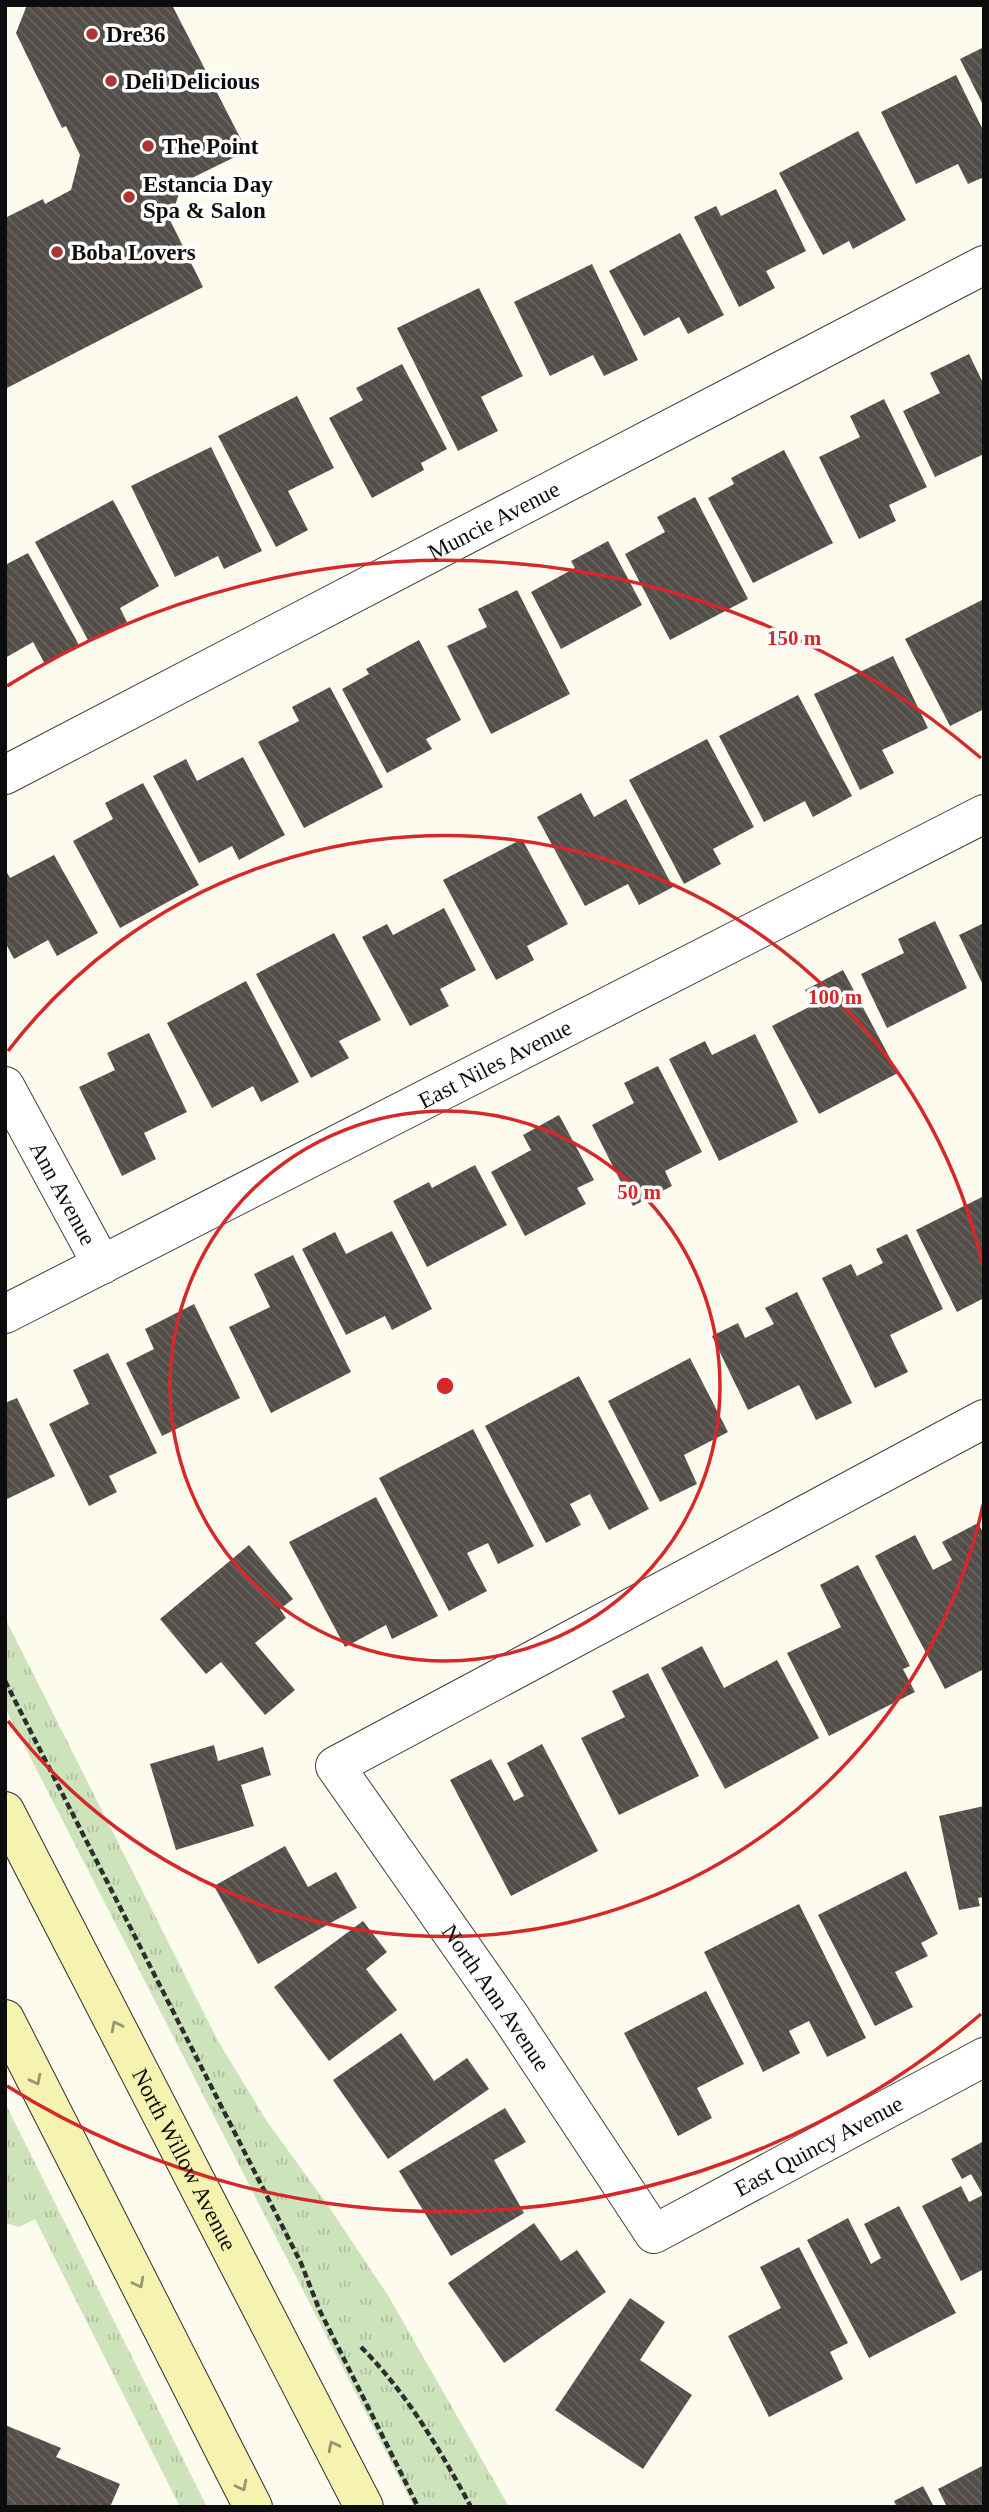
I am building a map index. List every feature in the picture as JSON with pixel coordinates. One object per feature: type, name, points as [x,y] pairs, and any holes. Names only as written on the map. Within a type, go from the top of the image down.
[{"type":"main road","name":"North Willow Avenue","points":[[5,1811],[364,2507]]},
{"type":"main road","points":[[5,2019],[253,2507]]},
{"type":"street","name":"Muncie Avenue","points":[[5,775],[984,265]]},
{"type":"street","name":"East Niles Avenue","points":[[5,1314],[984,814]]},
{"type":"street","name":"Ann Avenue","points":[[5,1086],[102,1265]]},
{"type":"street","name":"North Ann Avenue","points":[[654,2234],[510,2015],[335,1766],[984,1419]]},
{"type":"street","name":"East Quincy Avenue","points":[[654,2234],[984,2057]]},
{"type":"path","points":[[5,1681],[301,2263],[319,2309],[418,2507]]},
{"type":"path","points":[[361,2347],[380,2366],[407,2401],[451,2468],[471,2507]]},
{"type":"green space","points":[[5,1618],[218,2041],[266,2120],[389,2297],[509,2507],[414,2507],[5,1708]]},
{"type":"green space","points":[[5,2103],[207,2507],[180,2507],[35,2219],[19,2227],[5,2223]]},
{"type":"building","points":[[27,5],[172,5],[247,151],[190,179],[191,182],[181,188],[170,220],[203,287],[5,389],[5,218],[43,199],[45,204],[71,190],[80,155],[66,126],[62,128],[16,33]]},
{"type":"building","points":[[984,47],[984,107],[960,59]]},
{"type":"building","points":[[956,75],[984,132],[984,177],[968,184],[958,164],[916,184],[881,112]]},
{"type":"building","points":[[858,131],[906,220],[853,249],[849,241],[823,255],[779,173]]},
{"type":"building","points":[[776,189],[806,251],[766,271],[775,288],[739,307],[694,217],[716,206],[721,216]]},
{"type":"building","points":[[680,233],[724,315],[688,334],[679,317],[644,336],[609,271]]},
{"type":"building","points":[[592,264],[638,360],[604,376],[593,355],[550,376],[514,302]]},
{"type":"building","points":[[479,288],[523,376],[481,397],[498,431],[458,451],[397,328]]},
{"type":"building","points":[[969,354],[984,385],[984,454],[935,477],[903,411],[940,393],[930,373]]},
{"type":"building","points":[[402,364],[447,449],[421,463],[424,470],[372,498],[329,418],[363,400],[356,388]]},
{"type":"building","points":[[297,396],[334,468],[288,491],[308,530],[276,547],[218,436]]},
{"type":"building","points":[[884,399],[927,487],[889,505],[896,521],[859,539],[819,457],[860,437],[850,416]]},
{"type":"building","points":[[211,447],[262,551],[224,569],[218,556],[175,577],[131,486]]},
{"type":"building","points":[[784,450],[833,543],[753,583],[708,498],[734,484],[731,478]]},
{"type":"building","points":[[695,497],[748,599],[670,640],[625,554],[665,532],[657,517]]},
{"type":"building","points":[[113,500],[159,586],[120,608],[127,622],[89,642],[35,542]]},
{"type":"building","points":[[608,541],[642,605],[561,649],[531,592],[575,568],[571,561]]},
{"type":"building","points":[[28,553],[79,645],[45,664],[33,642],[5,658],[5,565]]},
{"type":"building","points":[[517,590],[570,694],[491,734],[447,646],[487,627],[478,609]]},
{"type":"building","points":[[984,599],[984,709],[950,726],[905,639]]},
{"type":"building","points":[[419,640],[461,720],[426,739],[432,749],[387,773],[342,689],[369,674],[366,669]]},
{"type":"building","points":[[893,656],[928,728],[882,750],[894,773],[860,790],[814,694]]},
{"type":"building","points":[[330,687],[383,787],[304,828],[258,742],[299,721],[292,707]]},
{"type":"building","points":[[798,695],[852,796],[813,817],[805,801],[764,822],[719,736]]},
{"type":"building","points":[[707,739],[754,827],[713,849],[721,864],[684,884],[629,780]]},
{"type":"building","points":[[243,757],[285,835],[239,860],[232,846],[199,863],[153,776],[186,759],[197,781]]},
{"type":"building","points":[[143,783],[199,885],[120,928],[73,841],[113,819],[105,803]]},
{"type":"building","points":[[581,793],[594,817],[626,799],[673,887],[639,905],[628,884],[585,906],[537,817]]},
{"type":"building","points":[[522,839],[568,924],[527,946],[534,960],[496,980],[443,880]]},
{"type":"building","points":[[54,855],[98,933],[57,956],[48,940],[14,959],[5,942],[5,869],[10,878]]},
{"type":"building","points":[[444,908],[476,970],[440,989],[449,1006],[410,1026],[362,937],[387,924],[393,935]]},
{"type":"building","points":[[935,921],[967,988],[887,1028],[861,974],[904,953],[898,939]]},
{"type":"building","points":[[984,923],[984,987],[959,935]]},
{"type":"building","points":[[334,933],[381,1020],[339,1041],[349,1058],[311,1078],[256,974]]},
{"type":"building","points":[[843,970],[898,1073],[819,1114],[772,1026],[813,1005],[805,990]]},
{"type":"building","points":[[246,981],[299,1082],[261,1102],[253,1086],[212,1108],[167,1023]]},
{"type":"building","points":[[149,1033],[187,1112],[144,1133],[156,1159],[122,1176],[79,1087],[115,1070],[107,1053]]},
{"type":"building","points":[[755,1034],[798,1122],[719,1161],[669,1059],[705,1041],[712,1055]]},
{"type":"building","points":[[658,1066],[702,1152],[665,1171],[672,1186],[633,1206],[592,1125],[634,1103],[624,1083]]},
{"type":"building","points":[[559,1115],[594,1180],[577,1188],[586,1204],[525,1236],[491,1172],[531,1150],[523,1135]]},
{"type":"building","points":[[475,1165],[507,1225],[427,1267],[393,1201],[429,1182],[432,1188]]},
{"type":"building","points":[[984,1196],[984,1298],[957,1312],[916,1230]]},
{"type":"building","points":[[392,1231],[432,1309],[392,1330],[385,1316],[346,1335],[302,1249],[335,1232],[346,1254]]},
{"type":"building","points":[[907,1234],[943,1309],[890,1335],[908,1372],[875,1388],[822,1278],[851,1264],[857,1276],[883,1263],[876,1249]]},
{"type":"building","points":[[293,1255],[351,1372],[271,1413],[229,1327],[270,1307],[254,1274]]},
{"type":"building","points":[[797,1292],[852,1403],[816,1420],[799,1385],[748,1410],[712,1336],[738,1323],[745,1338],[774,1324],[765,1308]]},
{"type":"building","points":[[194,1304],[240,1398],[162,1436],[126,1363],[154,1349],[145,1329]]},
{"type":"building","points":[[108,1353],[157,1453],[109,1476],[117,1492],[89,1506],[49,1424],[89,1404],[73,1370]]},
{"type":"building","points":[[690,1358],[728,1432],[684,1455],[697,1484],[660,1502],[608,1401]]},
{"type":"building","points":[[579,1376],[649,1509],[609,1530],[590,1494],[570,1504],[581,1525],[546,1543],[485,1426]]},
{"type":"building","points":[[17,1398],[55,1476],[5,1500],[5,1403]]},
{"type":"building","points":[[473,1429],[534,1546],[498,1564],[488,1543],[467,1553],[487,1591],[449,1611],[379,1478]]},
{"type":"building","points":[[376,1497],[438,1616],[392,1639],[386,1625],[345,1647],[289,1542]]},
{"type":"building","points":[[978,1523],[984,1534],[984,1669],[945,1689],[875,1556],[915,1535],[933,1570],[952,1560],[942,1542]]},
{"type":"building","points":[[249,1545],[293,1599],[280,1609],[286,1618],[255,1643],[295,1690],[265,1715],[221,1662],[206,1674],[160,1619]]},
{"type":"building","points":[[858,1565],[910,1666],[903,1669],[915,1692],[829,1736],[787,1653],[841,1627],[820,1585]]},
{"type":"building","points":[[702,1646],[724,1688],[777,1660],[819,1738],[725,1789],[661,1668]]},
{"type":"building","points":[[648,1673],[699,1776],[619,1815],[581,1738],[625,1717],[612,1691]]},
{"type":"building","points":[[542,1744],[598,1851],[511,1896],[450,1780],[491,1759],[514,1801],[524,1796],[507,1763]]},
{"type":"building","points":[[214,1745],[218,1761],[263,1747],[271,1775],[241,1785],[254,1826],[176,1850],[150,1764]]},
{"type":"building","points":[[984,1806],[984,1897],[978,1898],[980,1906],[959,1910],[939,1816]]},
{"type":"building","points":[[285,1846],[308,1887],[336,1872],[357,1908],[258,1964],[214,1886]]},
{"type":"building","points":[[906,1871],[938,1934],[921,1943],[928,1956],[895,1972],[913,2007],[875,2026],[818,1915]]},
{"type":"building","points":[[799,1904],[866,2038],[827,2057],[809,2021],[789,2031],[800,2053],[763,2072],[704,1952]]},
{"type":"building","points":[[363,1921],[387,1952],[366,1969],[397,2010],[329,2061],[274,1987]]},
{"type":"building","points":[[706,1991],[744,2064],[697,2088],[712,2118],[678,2136],[624,2033]]},
{"type":"building","points":[[401,2033],[434,2081],[467,2058],[489,2089],[388,2159],[333,2080]]},
{"type":"building","points":[[505,2108],[526,2142],[494,2160],[524,2213],[451,2256],[399,2171]]},
{"type":"building","points":[[984,2141],[984,2269],[961,2281],[922,2206],[961,2186],[969,2202],[983,2195],[971,2174],[962,2179],[951,2159]]},
{"type":"building","points":[[899,2206],[956,2313],[869,2358],[807,2240],[848,2218],[871,2264],[881,2258],[864,2224]]},
{"type":"building","points":[[534,2223],[561,2261],[577,2250],[606,2292],[504,2363],[448,2283]]},
{"type":"building","points":[[799,2247],[848,2343],[830,2352],[843,2379],[769,2417],[728,2336],[781,2308],[760,2267]]},
{"type":"building","points":[[630,2298],[665,2322],[640,2360],[692,2395],[643,2469],[555,2410]]},
{"type":"building","points":[[5,2425],[61,2448],[56,2457],[120,2484],[110,2507],[5,2507]]},
{"type":"building","points":[[984,2465],[984,2507],[947,2507],[938,2489]]},
{"type":"building","points":[[923,2486],[934,2507],[897,2507],[894,2501]]},
{"type":"place","name":"Dre36","points":[[92,34]]},
{"type":"place","name":"Deli Delicious","points":[[111,81]]},
{"type":"place","name":"The Point","points":[[148,146]]},
{"type":"place","name":"Estancia Day Spa & Salon","points":[[129,197]]},
{"type":"place","name":"Boba Lovers","points":[[57,252]]}]
